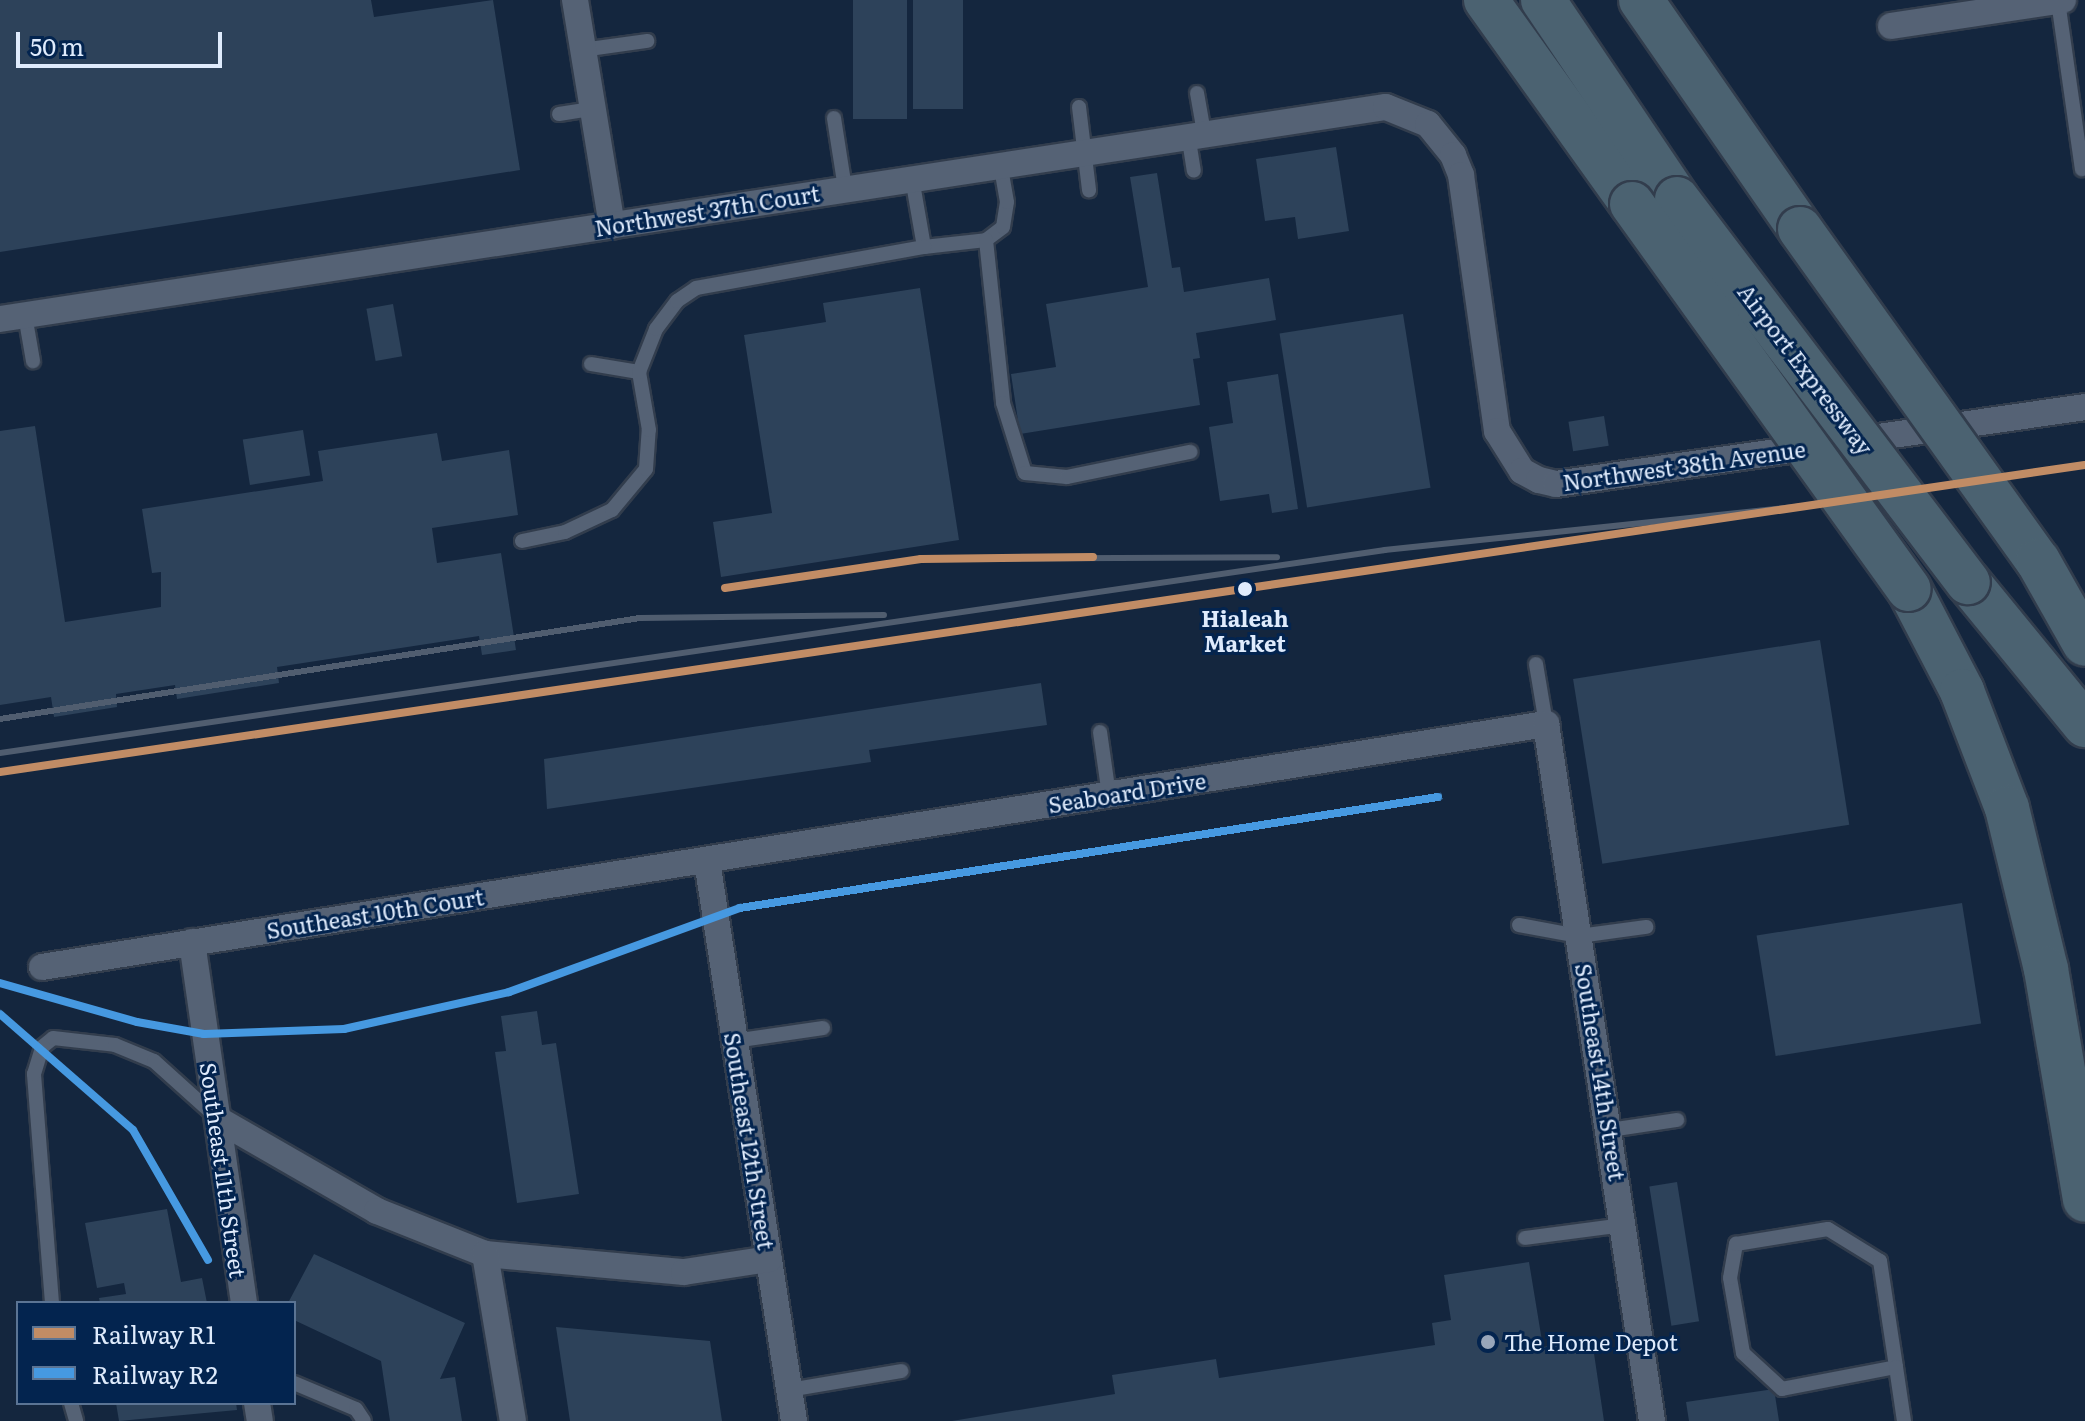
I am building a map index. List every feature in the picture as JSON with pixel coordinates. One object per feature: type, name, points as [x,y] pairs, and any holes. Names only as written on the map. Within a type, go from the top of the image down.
[{"type":"highway","points":[[1486,0],[1909,589],[1962,691],[2012,822],[2046,969],[2085,1200]]},
{"type":"highway","name":"Airport Expressway","points":[[1543,0],[1677,199],[1968,582],[2085,725]]},
{"type":"highway","points":[[1641,0],[1800,229],[2038,561],[2085,644]]},
{"type":"street","points":[[575,0],[612,226]]},
{"type":"street","points":[[1891,26],[2061,0]]},
{"type":"street","name":"Northwest 37th Court","points":[[12,317],[1367,108],[1414,116]]},
{"type":"street","name":"Northwest 38th Avenue","points":[[1414,116],[1442,137],[1461,175],[1497,431],[1522,471],[1539,480],[1556,484],[2085,407]]},
{"type":"street","name":"Seaboard Drive","points":[[707,861],[1546,724]]},
{"type":"street","name":"Southeast 14th Street","points":[[1546,724],[1652,1421]]},
{"type":"street","name":"Southeast 10th Court","points":[[42,967],[707,861]]},
{"type":"street","name":"Southeast 12th Street","points":[[707,861],[794,1421]]},
{"type":"street","name":"Southeast 11th Street","points":[[192,942],[244,1301]]},
{"type":"street","points":[[219,1120],[377,1211],[485,1254],[684,1272],[769,1259]]},
{"type":"street","points":[[485,1254],[513,1421]]},
{"type":"lane","points":[[2061,0],[2082,169]]},
{"type":"lane","points":[[582,50],[647,41]]},
{"type":"lane","points":[[1194,171],[1197,93]]},
{"type":"lane","points":[[1079,107],[1089,190]]},
{"type":"lane","points":[[559,114],[592,109]]},
{"type":"lane","points":[[834,118],[845,188]]},
{"type":"lane","points":[[522,541],[565,532],[612,510],[646,469],[649,430],[639,372],[656,329],[677,301],[696,288],[924,247],[986,240],[1003,227],[1007,202],[1000,164]]},
{"type":"lane","points":[[912,178],[924,247]]},
{"type":"lane","points":[[986,240],[1003,403],[1025,473],[1067,477],[1190,452]]},
{"type":"lane","points":[[12,317],[33,361]]},
{"type":"lane","points":[[591,364],[639,372]]},
{"type":"lane","points":[[1536,664],[1546,724]]},
{"type":"lane","points":[[1100,732],[1109,795]]},
{"type":"lane","points":[[1519,925],[1579,936],[1646,927]]},
{"type":"lane","points":[[734,1041],[823,1028]]},
{"type":"lane","points":[[52,1301],[34,1074],[42,1047],[53,1038],[66,1038],[115,1045],[154,1061],[219,1120]]},
{"type":"lane","points":[[1610,1130],[1677,1120]]},
{"type":"lane","points":[[1525,1238],[1624,1225]]},
{"type":"lane","points":[[1896,1367],[1782,1389],[1743,1353],[1730,1278],[1736,1244],[1828,1229],[1880,1261],[1896,1367],[1904,1421]]},
{"type":"lane","points":[[789,1390],[901,1371]]},
{"type":"lane","points":[[296,1384],[356,1409],[364,1421]]},
{"type":"building","points":[[0,0],[371,0],[374,17],[493,0],[520,170],[0,252]]},
{"type":"building","points":[[853,0],[907,0],[907,119],[853,119]]},
{"type":"building","points":[[913,0],[963,0],[963,109],[913,109]]},
{"type":"building","points":[[1336,147],[1349,231],[1298,239],[1295,217],[1265,221],[1256,159]]},
{"type":"building","points":[[1157,173],[1172,268],[1180,267],[1184,292],[1269,278],[1276,320],[1196,333],[1200,358],[1193,359],[1200,405],[1020,434],[1011,374],[1056,367],[1046,304],[1148,287],[1130,177]]},
{"type":"building","points":[[920,288],[959,540],[721,577],[713,522],[772,513],[744,335],[826,322],[823,303]]},
{"type":"building","points":[[393,304],[402,356],[376,361],[366,309]]},
{"type":"building","points":[[1403,314],[1431,488],[1307,507],[1280,334]]},
{"type":"building","points":[[1278,374],[1298,509],[1272,513],[1269,494],[1220,501],[1209,427],[1233,423],[1227,382]]},
{"type":"building","points":[[1604,416],[1609,446],[1573,451],[1568,422]]},
{"type":"building","points":[[35,426],[65,622],[161,607],[161,572],[152,573],[142,509],[323,481],[318,451],[437,433],[442,461],[509,450],[518,515],[432,528],[437,563],[501,553],[516,650],[482,655],[479,636],[277,667],[279,683],[177,699],[175,685],[116,694],[117,707],[54,717],[51,697],[0,705],[0,431]]},
{"type":"building","points":[[303,430],[310,475],[250,485],[243,440]]},
{"type":"building","points":[[1820,640],[1849,825],[1602,864],[1573,679]]},
{"type":"building","points":[[1041,683],[1047,725],[869,750],[871,762],[547,809],[544,759]]},
{"type":"building","points":[[1962,903],[1981,1023],[1776,1056],[1757,936]]},
{"type":"building","points":[[537,1011],[542,1045],[556,1043],[579,1194],[517,1203],[495,1052],[506,1051],[501,1016]]},
{"type":"building","points":[[1677,1182],[1699,1321],[1671,1326],[1649,1186]]},
{"type":"building","points":[[167,1209],[181,1282],[202,1278],[207,1301],[100,1301],[99,1298],[126,1294],[124,1283],[97,1288],[85,1223]]},
{"type":"building","points":[[314,1254],[465,1323],[440,1379],[455,1377],[462,1421],[390,1421],[381,1361],[296,1321],[296,1301],[289,1301]]},
{"type":"building","name":"The Home Depot","points":[[1529,1262],[1543,1347],[1592,1340],[1604,1421],[952,1421],[1115,1394],[1112,1375],[1216,1359],[1219,1378],[1435,1345],[1432,1323],[1451,1320],[1444,1275]]},
{"type":"building","points":[[556,1327],[710,1341],[722,1421],[570,1421]]},
{"type":"building","points":[[1774,1389],[1779,1421],[1689,1421],[1686,1402]]},
{"type":"building","points":[[116,1405],[236,1405],[237,1410],[119,1421]]},
{"type":"railway","points":[[0,753],[1385,550],[1816,505]]},
{"type":"railway","points":[[725,588],[921,559],[1277,557]]},
{"type":"railway","points":[[0,719],[640,618],[884,615]]},
{"type":"railway","points":[[0,983],[137,1022],[204,1034],[344,1029],[509,992],[740,908],[1438,797]]},
{"type":"railway","points":[[0,1014],[133,1130],[208,1260]]},
{"type":"rail line","name":"R1","points":[[0,772],[2085,465]]},
{"type":"rail line","name":"R1","points":[[725,588],[921,559],[1093,557]]},
{"type":"rail line","name":"R2","points":[[0,983],[137,1022],[204,1034],[344,1029],[509,992],[740,908],[1438,797]]},
{"type":"rail line","name":"R2","points":[[0,1014],[133,1130],[208,1260]]},
{"type":"place","name":"Hialeah Market","points":[[1245,589]]},
{"type":"place","name":"The Home Depot","points":[[1488,1342]]}]
